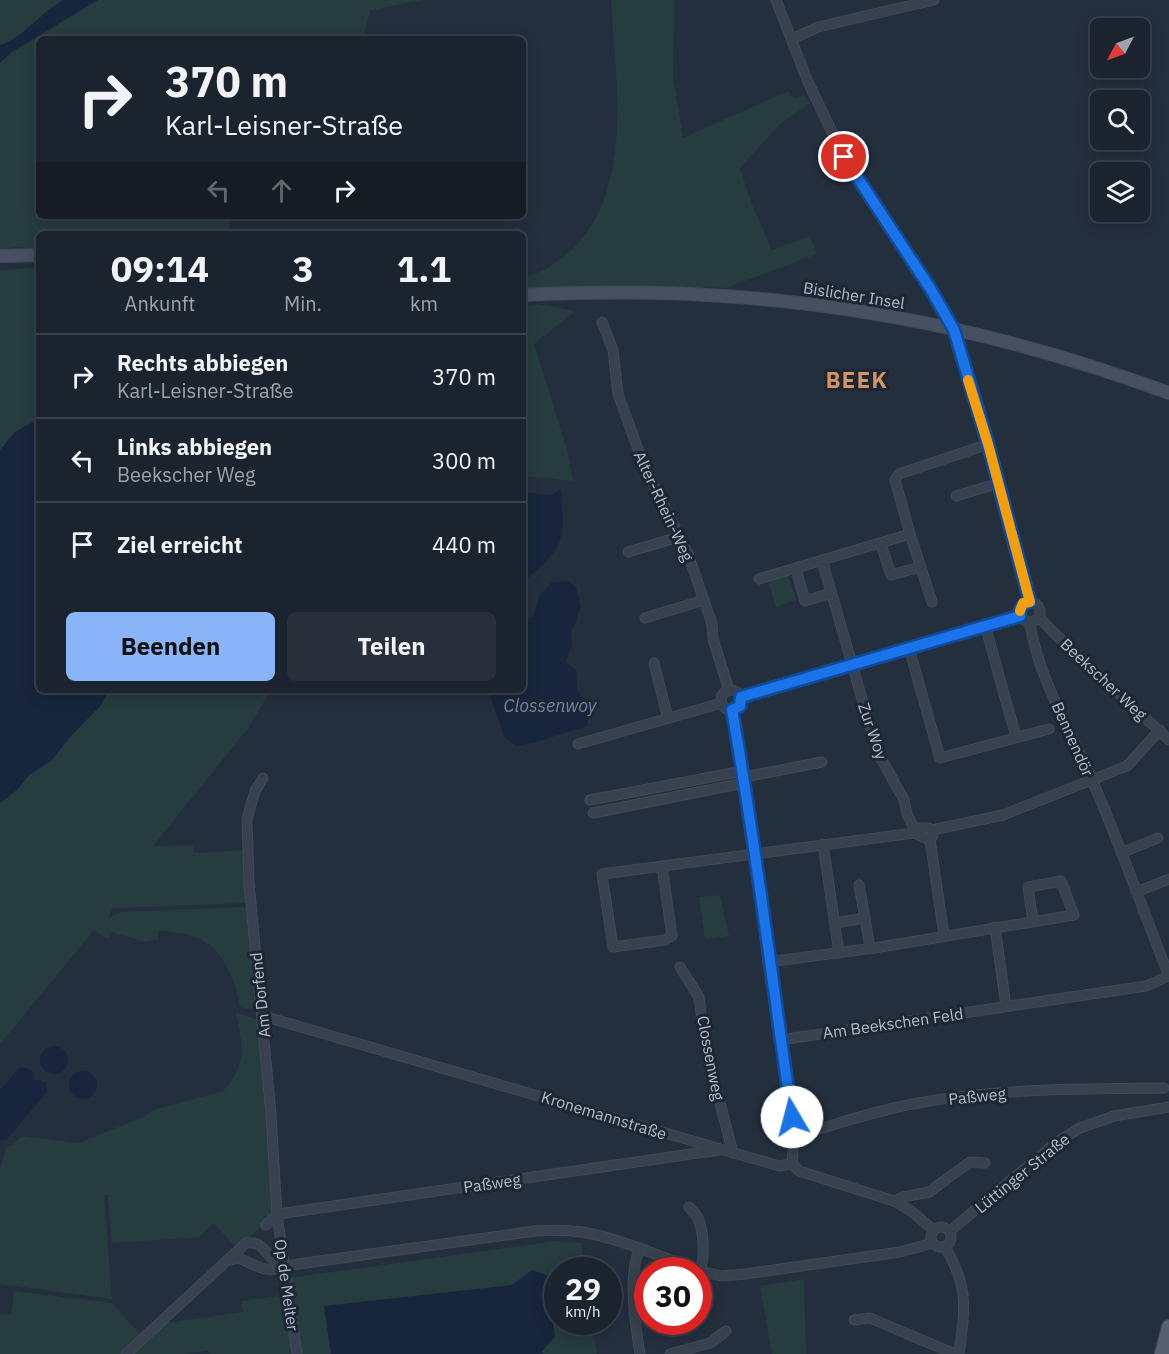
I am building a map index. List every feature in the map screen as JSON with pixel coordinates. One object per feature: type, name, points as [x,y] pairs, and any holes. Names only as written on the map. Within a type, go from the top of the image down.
[{"type":"main road","points":[[0,256],[36,255]]},
{"type":"main road","name":"Bislicher Insel","points":[[526,295],[604,292],[724,296],[851,310],[954,330],[1034,350],[1169,393]]},
{"type":"main road","points":[[1162,1354],[1169,1327]]},
{"type":"street","points":[[776,0],[808,82],[844,157],[924,278],[954,330],[999,483],[1030,602]]},
{"type":"street","points":[[792,39],[818,27],[934,0]]},
{"type":"street","name":"Alter-Rhein-Weg","points":[[602,322],[613,350],[618,394],[643,463],[688,554],[712,624],[713,639],[729,690]]},
{"type":"street","points":[[932,602],[895,480],[899,474],[988,444]]},
{"type":"street","points":[[956,496],[999,483]]},
{"type":"street","points":[[759,579],[910,534]]},
{"type":"street","points":[[628,552],[679,537]]},
{"type":"street","points":[[881,544],[891,575],[920,567]]},
{"type":"street","name":"Zur Woy","points":[[822,560],[877,752],[904,800],[914,830]]},
{"type":"street","points":[[796,568],[805,600],[831,593]]},
{"type":"street","points":[[645,618],[704,600]]},
{"type":"street","points":[[1030,602],[1039,606],[1039,617],[1030,623],[1024,621],[1020,616],[1020,609],[1023,603],[1030,602]]},
{"type":"street","points":[[741,697],[1020,616]]},
{"type":"street","name":"Beekscher Weg","points":[[1039,617],[1169,740]]},
{"type":"street","name":"Bennendör","points":[[1030,623],[1040,660],[1065,725],[1092,780],[1169,976]]},
{"type":"street","points":[[985,626],[1016,737]]},
{"type":"street","points":[[909,648],[940,758],[1048,729]]},
{"type":"street","points":[[654,663],[668,718]]},
{"type":"street","points":[[729,690],[735,690],[741,697],[740,706],[732,710],[726,708],[722,703],[722,696],[729,690]]},
{"type":"street","points":[[578,744],[722,703]]},
{"type":"street","points":[[732,710],[744,777],[794,1136],[792,1164]]},
{"type":"street","points":[[931,835],[1003,814],[1127,766],[1160,730]]},
{"type":"street","points":[[590,800],[744,777],[822,762]]},
{"type":"street","name":"Am Dorfend","points":[[263,777],[255,791],[247,819],[249,883],[263,1016],[277,1215]]},
{"type":"street","points":[[593,813],[744,777]]},
{"type":"street","points":[[662,866],[672,936],[665,940],[613,947],[602,874],[929,828],[944,935]]},
{"type":"street","points":[[1121,853],[1158,838]]},
{"type":"street","points":[[823,844],[839,953]]},
{"type":"street","points":[[1136,892],[1169,879]]},
{"type":"street","points":[[768,962],[839,953],[1074,915],[1061,881],[1028,887],[1033,921]]},
{"type":"street","points":[[860,885],[870,948]]},
{"type":"street","points":[[835,923],[865,918]]},
{"type":"street","points":[[995,927],[1006,1006]]},
{"type":"street","name":"Clossenweg","points":[[680,967],[699,997],[705,1045],[733,1153]]},
{"type":"street","name":"Am Beekschen Feld","points":[[780,1040],[1146,986],[1169,976]]},
{"type":"street","name":"Kronemannstraße","points":[[263,1016],[779,1166],[792,1164],[799,1171],[894,1201],[911,1211],[934,1230]]},
{"type":"street","name":"Paßweg","points":[[794,1136],[919,1102],[1040,1090],[1164,1088]]},
{"type":"street","name":"Lüttinger Straße","points":[[950,1231],[1057,1142],[1080,1128],[1114,1116],[1169,1107]]},
{"type":"street","name":"Paßweg","points":[[277,1215],[722,1150]]},
{"type":"street","points":[[894,1201],[936,1189],[970,1162],[985,1163]]},
{"type":"street","points":[[689,1207],[698,1218],[703,1257]]},
{"type":"street","points":[[266,1225],[277,1215]]},
{"type":"street","name":"Op de Melter","points":[[277,1215],[297,1354]]},
{"type":"street","points":[[939,1227],[950,1231],[950,1242],[945,1247],[933,1243],[931,1236],[934,1230],[939,1227]]},
{"type":"street","points":[[230,1260],[239,1258],[267,1271],[284,1266],[535,1231],[582,1232],[607,1238],[659,1257]]},
{"type":"street","points":[[126,1354],[246,1243],[254,1242],[261,1245],[276,1264],[284,1266]]},
{"type":"street","points":[[712,1274],[722,1276],[745,1274],[900,1252],[933,1243]]},
{"type":"street","points":[[854,1320],[870,1318],[957,1354],[964,1317],[964,1297],[962,1281],[945,1247]]},
{"type":"street","points":[[639,1250],[636,1257],[634,1286],[640,1354]]},
{"type":"street","points":[[670,1354],[710,1342],[726,1331]]},
{"type":"green space","points":[[0,0],[424,0],[371,10],[365,36],[36,36],[36,219],[229,219],[229,231],[36,231],[36,250],[18,247],[0,249]]},
{"type":"green space","points":[[611,0],[674,0],[673,76],[683,138],[788,91],[794,99],[804,96],[809,104],[779,125],[740,168],[751,202],[772,250],[810,236],[817,254],[726,288],[657,286],[526,289],[526,277],[549,267],[578,244],[597,215],[609,182],[616,146],[616,71]]},
{"type":"green space","points":[[36,269],[36,422],[22,428],[0,450],[0,270]]},
{"type":"green space","points":[[536,304],[575,311],[534,344],[568,453],[573,481],[526,476],[526,305]]},
{"type":"green space","points":[[787,572],[796,600],[776,607],[767,578]]},
{"type":"green space","points":[[107,693],[269,693],[249,727],[153,846],[193,845],[194,853],[245,850],[248,903],[112,908],[109,918],[122,912],[244,907],[249,912],[259,1006],[247,1009],[240,1007],[228,968],[216,951],[200,939],[158,930],[159,939],[145,942],[111,932],[108,939],[94,930],[0,1044],[0,803],[18,789],[29,775],[52,760],[70,737],[101,705]]},
{"type":"green space","points":[[720,895],[729,936],[705,939],[699,897]]},
{"type":"green space","points":[[236,1012],[260,1021],[274,1210],[271,1217],[237,1249],[214,1223],[199,1237],[112,1243],[108,1195],[104,1195],[112,1299],[0,1284],[0,1169],[6,1147],[11,1146],[22,1136],[79,1143],[143,1117],[153,1110],[223,1091],[237,1071],[240,1062],[241,1044]]},
{"type":"green space","points":[[557,1241],[581,1243],[583,1257],[544,1257],[544,1335],[594,1335],[597,1354],[299,1354],[289,1278]]},
{"type":"green space","points":[[804,1279],[806,1354],[772,1354],[760,1286]]},
{"type":"green space","points":[[14,1291],[112,1303],[139,1333],[139,1339],[123,1354],[0,1354],[0,1314],[11,1315]]},
{"type":"green space","points":[[286,1295],[294,1354],[210,1354],[209,1351],[183,1354],[131,1354],[165,1323],[243,1312],[241,1301]]},
{"type":"water","points":[[63,0],[98,0],[36,36],[0,63],[0,45],[16,37]]},
{"type":"water","points":[[36,422],[36,693],[107,693],[101,705],[70,737],[52,760],[29,775],[18,789],[0,803],[0,450],[15,432]]},
{"type":"water","points":[[561,489],[562,532],[555,551],[526,579],[526,492],[551,495]]},
{"type":"water","name":"Clossenwoy","points":[[567,581],[576,587],[581,606],[571,635],[572,646],[566,662],[576,670],[577,690],[587,703],[589,714],[587,726],[516,746],[504,737],[489,693],[526,693],[526,620],[533,617],[540,595],[552,582]]},
{"type":"water","points":[[54,1046],[64,1050],[68,1060],[64,1070],[54,1074],[44,1070],[40,1060],[44,1050]]},
{"type":"water","points":[[23,1067],[34,1073],[33,1080],[46,1083],[47,1092],[6,1140],[0,1141],[0,1090],[18,1069]]},
{"type":"water","points":[[83,1071],[93,1075],[97,1085],[93,1095],[83,1099],[73,1095],[69,1085],[73,1075]]},
{"type":"water","points":[[532,1270],[544,1274],[544,1335],[555,1335],[555,1337],[541,1352],[544,1354],[331,1354],[324,1306],[512,1285]]},
{"type":"slow traffic","points":[[968,380],[988,444],[1030,602],[1023,603],[1020,611]]},
{"type":"district","name":"BEEK","points":[[857,380]]},
{"type":"route","points":[[792,1117],[768,962],[743,771],[732,710],[740,706],[741,697],[1020,616],[1023,603],[1030,602],[988,444],[954,330],[930,288],[844,157]]}]
